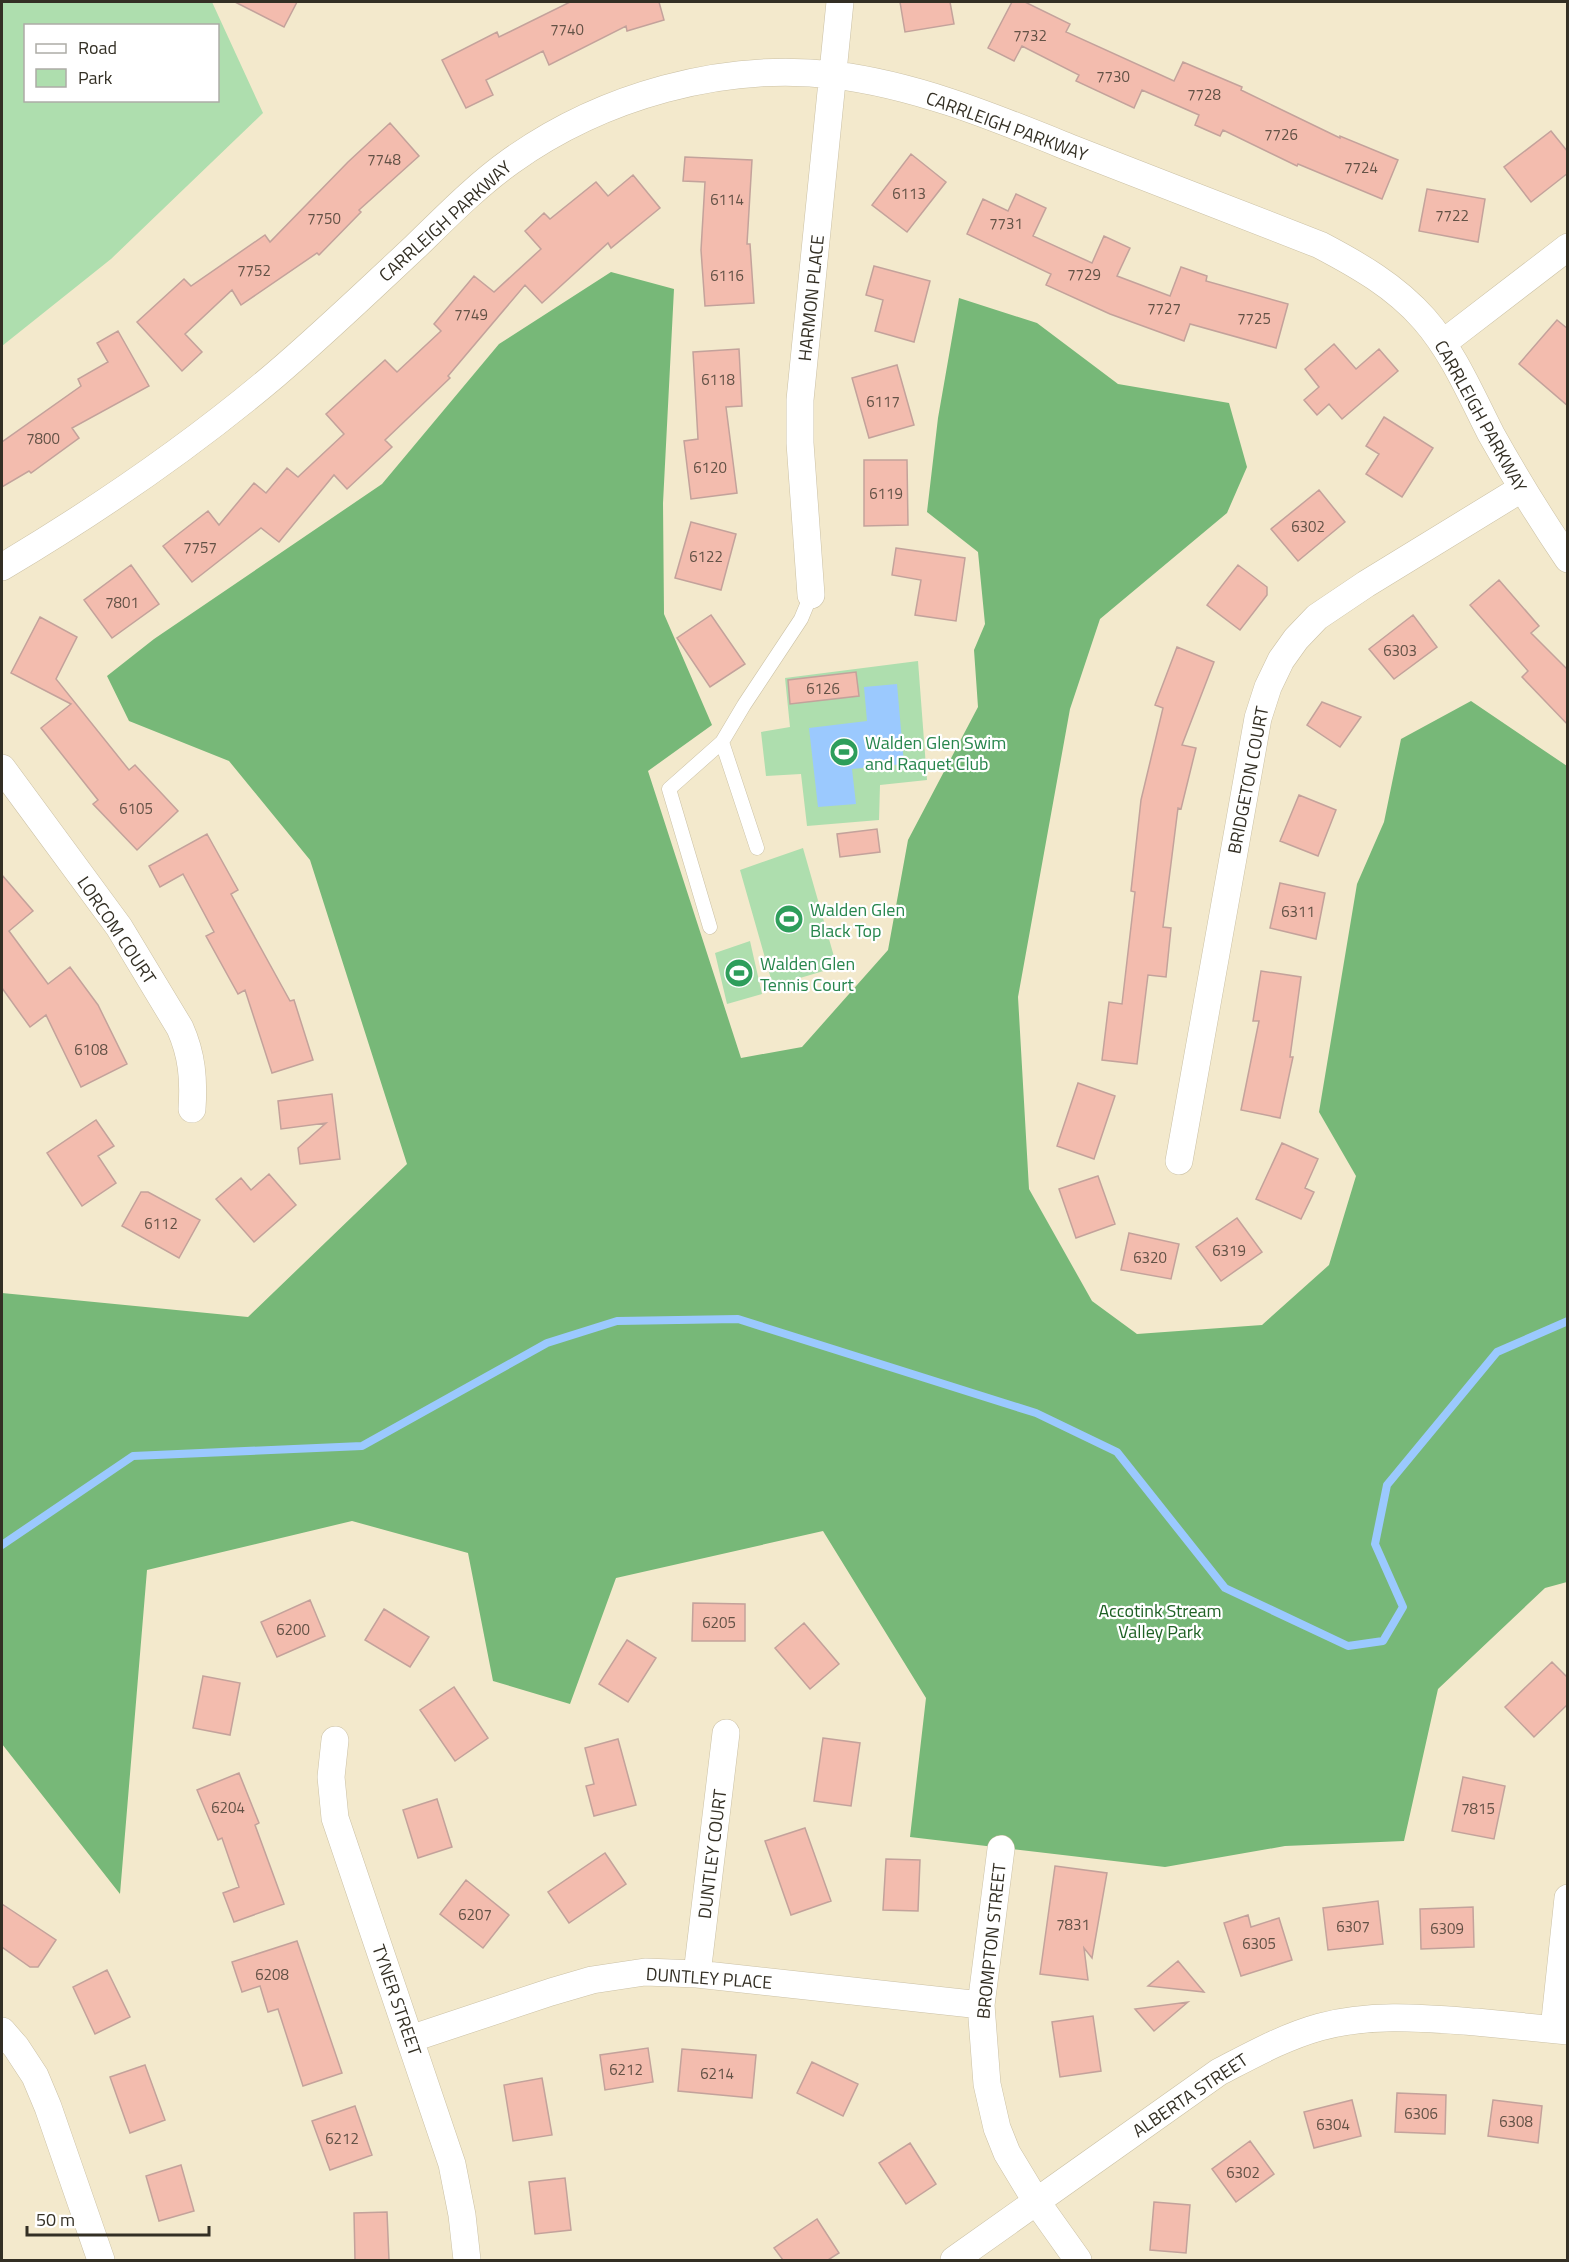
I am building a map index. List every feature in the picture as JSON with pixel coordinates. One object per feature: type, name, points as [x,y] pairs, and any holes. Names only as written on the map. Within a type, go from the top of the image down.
[{"type":"street","name":"HARMON PLACE","points":[[811,595],[800,443],[800,400],[840,2]]},
{"type":"street","name":"CARRLEIGH PARKWAY","points":[[2,567],[91,511],[215,423],[274,376],[473,191],[540,141],[605,109],[644,94],[727,76],[772,74],[833,75],[890,86],[963,106],[1320,245],[1361,267],[1389,286],[1423,318],[1443,343],[1521,489],[1568,559]]},
{"type":"street","points":[[1443,343],[1568,247]]},
{"type":"street","name":"BRIDGETON COURT","points":[[1179,1161],[1258,718],[1268,687],[1281,660],[1296,639],[1330,606],[1521,489]]},
{"type":"street","name":"LORCOM COURT","points":[[2,768],[118,927],[180,1028],[194,1078],[192,1109]]},
{"type":"street","name":"DUNTLEY COURT","points":[[697,1974],[726,1733]]},
{"type":"street","name":"TYNER STREET","points":[[335,1740],[331,1777],[335,1818],[452,2164],[462,2215],[467,2260]]},
{"type":"street","name":"BROMPTON STREET","points":[[1001,1849],[981,2006],[987,2084],[997,2128],[1007,2153],[1036,2201],[1078,2260]]},
{"type":"street","points":[[1561,2030],[1568,1898]]},
{"type":"street","name":"DUNTLEY PLACE","points":[[410,2039],[592,1980],[645,1972],[697,1974],[981,2006]]},
{"type":"street","name":"ALBERTA STREET","points":[[954,2260],[1219,2072],[1260,2050],[1300,2033],[1345,2021],[1388,2017],[1561,2030]]},
{"type":"street","points":[[2,2031],[16,2047],[35,2076],[101,2260]]},
{"type":"lane","points":[[711,927],[669,789],[722,742],[801,619],[811,595]]},
{"type":"lane","points":[[722,742],[756,848]]},
{"type":"green space","points":[[2,2],[212,2],[263,113],[111,259],[2,346]]},
{"type":"green space","name":"Accotink Stream Valley Park","points":[[611,272],[674,289],[663,503],[664,614],[712,725],[648,771],[741,1058],[802,1047],[888,950],[908,840],[978,707],[974,650],[985,624],[978,552],[927,512],[938,418],[959,298],[1037,323],[1118,384],[1229,403],[1247,467],[1227,513],[1100,619],[1070,709],[1018,997],[1029,1189],[1092,1301],[1137,1334],[1262,1325],[1329,1265],[1356,1176],[1319,1112],[1357,884],[1384,822],[1401,739],[1471,701],[1567,766],[1567,1582],[1545,1588],[1438,1689],[1404,1841],[1285,1846],[1165,1867],[910,1837],[926,1698],[823,1531],[616,1578],[570,1704],[493,1681],[468,1553],[352,1521],[147,1570],[120,1894],[2,1744],[2,1293],[248,1317],[407,1164],[310,860],[229,761],[129,721],[107,676],[154,639],[382,484],[499,344]]},
{"type":"green space","name":"Walden Glen Swim and Raquet Club","points":[[918,661],[927,780],[880,785],[879,820],[807,826],[801,774],[766,776],[761,732],[790,727],[785,678]]},
{"type":"green space","name":"Walden Glen Black Top","points":[[803,848],[837,967],[773,986],[740,870]]},
{"type":"green space","name":"Walden Glen Tennis Court","points":[[750,941],[762,994],[727,1004],[715,953]]},
{"type":"water","points":[[897,684],[904,764],[852,769],[856,804],[818,807],[809,728],[867,721],[864,687]]},
{"type":"building","points":[[235,2],[297,2],[284,27]]},
{"type":"building","points":[[570,2],[659,2],[664,20],[627,31],[626,26],[549,65],[543,51],[486,80],[493,95],[466,108],[442,60],[497,32],[499,37]]},
{"type":"building","points":[[900,2],[950,2],[954,24],[905,32]]},
{"type":"building","points":[[1012,2],[1025,2],[1070,24],[1066,32],[1174,81],[1183,62],[1242,87],[1241,90],[1340,138],[1340,136],[1398,160],[1382,199],[1298,164],[1297,166],[1223,130],[1220,136],[1195,125],[1199,115],[1142,90],[1134,108],[1076,81],[1079,75],[1022,46],[1014,61],[988,48]]},
{"type":"building","points":[[390,123],[419,156],[359,210],[361,212],[319,255],[317,253],[241,305],[232,290],[185,334],[202,352],[182,371],[137,322],[184,279],[191,286],[265,235],[270,242],[348,162]]},
{"type":"building","points":[[1551,131],[1568,152],[1568,173],[1531,202],[1504,167]]},
{"type":"building","points":[[911,154],[946,182],[907,232],[872,205]]},
{"type":"building","points":[[685,157],[752,160],[747,244],[750,244],[754,303],[705,306],[701,250],[705,182],[683,181]]},
{"type":"building","points":[[633,175],[660,208],[611,248],[608,243],[542,303],[525,285],[448,376],[450,378],[385,440],[392,447],[347,489],[334,475],[279,542],[261,528],[192,582],[163,546],[208,511],[219,525],[254,483],[266,493],[287,468],[298,477],[344,434],[326,414],[385,360],[397,372],[441,331],[434,324],[474,276],[494,292],[541,249],[525,231],[544,213],[550,219],[596,182],[608,196]]},
{"type":"building","points":[[1427,189],[1485,199],[1478,242],[1419,231]]},
{"type":"building","points":[[1016,194],[1046,208],[1033,236],[1092,263],[1104,236],[1130,248],[1117,276],[1170,296],[1181,267],[1207,276],[1206,281],[1288,304],[1276,348],[1190,324],[1184,341],[1110,314],[1046,285],[1051,274],[967,234],[983,199],[1008,211]]},
{"type":"building","points":[[874,266],[930,281],[914,342],[875,331],[883,300],[866,295]]},
{"type":"building","points":[[1557,320],[1568,329],[1568,406],[1519,364]]},
{"type":"building","points":[[118,331],[149,386],[72,428],[79,438],[31,473],[29,471],[2,487],[2,442],[81,386],[78,379],[108,362],[97,343]]},
{"type":"building","points":[[1334,344],[1356,369],[1379,349],[1398,371],[1342,419],[1329,404],[1317,415],[1304,400],[1319,387],[1305,369]]},
{"type":"building","points":[[739,349],[742,406],[726,407],[737,493],[691,499],[684,441],[698,439],[693,352]]},
{"type":"building","points":[[897,365],[914,425],[869,438],[852,378]]},
{"type":"building","points":[[1384,417],[1433,448],[1402,497],[1366,474],[1379,454],[1366,446]]},
{"type":"building","points":[[864,460],[907,460],[908,525],[864,526]]},
{"type":"building","points":[[1319,490],[1345,522],[1298,561],[1271,529]]},
{"type":"building","points":[[691,522],[736,534],[721,590],[675,578]]},
{"type":"building","points":[[896,548],[965,558],[956,621],[915,615],[921,580],[892,575]]},
{"type":"building","points":[[131,565],[159,604],[112,638],[84,600]]},
{"type":"building","points":[[1238,565],[1267,587],[1267,595],[1240,630],[1207,605]]},
{"type":"building","points":[[1499,580],[1539,626],[1531,633],[1568,670],[1568,725],[1522,677],[1528,671],[1470,605]]},
{"type":"building","points":[[711,615],[745,664],[710,687],[677,638]]},
{"type":"building","points":[[1413,615],[1437,647],[1394,679],[1369,649]]},
{"type":"building","points":[[40,617],[77,637],[56,679],[129,770],[135,765],[178,811],[137,850],[93,804],[98,800],[41,728],[71,704],[11,673]]},
{"type":"building","points":[[1177,647],[1214,662],[1182,745],[1196,748],[1181,809],[1178,808],[1163,927],[1171,928],[1166,977],[1148,975],[1137,1064],[1102,1060],[1109,1002],[1122,1004],[1135,892],[1131,891],[1141,800],[1163,708],[1155,705]]},
{"type":"building","points":[[856,672],[859,696],[790,704],[788,680]]},
{"type":"building","points":[[1322,702],[1361,717],[1340,747],[1307,725]]},
{"type":"building","points":[[1299,795],[1336,810],[1318,856],[1280,841]]},
{"type":"building","points":[[877,829],[880,852],[840,857],[837,834]]},
{"type":"building","points":[[207,834],[238,890],[231,894],[290,1001],[294,1000],[313,1060],[272,1073],[245,990],[238,994],[206,936],[214,932],[183,874],[160,887],[149,866]]},
{"type":"building","points":[[2,875],[33,911],[9,931],[48,984],[70,967],[98,1005],[127,1064],[81,1087],[46,1015],[30,1027],[2,988]]},
{"type":"building","points":[[1280,883],[1325,893],[1316,939],[1270,928]]},
{"type":"building","points":[[1261,971],[1301,977],[1290,1057],[1293,1057],[1280,1118],[1241,1110],[1259,1021],[1253,1021]]},
{"type":"building","points":[[1078,1083],[1115,1096],[1094,1159],[1057,1146]]},
{"type":"building","points":[[332,1094],[340,1159],[300,1164],[298,1148],[326,1123],[281,1129],[278,1101]]},
{"type":"building","points":[[96,1120],[114,1146],[98,1156],[116,1183],[82,1206],[47,1153]]},
{"type":"building","points":[[1282,1143],[1318,1159],[1305,1188],[1314,1192],[1301,1219],[1256,1199]]},
{"type":"building","points":[[269,1174],[296,1205],[254,1242],[216,1199],[241,1178],[251,1190]]},
{"type":"building","points":[[1098,1176],[1115,1224],[1076,1238],[1059,1189]]},
{"type":"building","points":[[141,1192],[148,1192],[200,1220],[179,1258],[122,1226]]},
{"type":"building","points":[[1237,1218],[1262,1252],[1221,1281],[1196,1247]]},
{"type":"building","points":[[1129,1233],[1179,1244],[1171,1279],[1121,1270]]},
{"type":"building","points":[[310,1600],[325,1636],[277,1657],[261,1622]]},
{"type":"building","points":[[693,1603],[745,1604],[745,1641],[692,1641]]},
{"type":"building","points":[[384,1609],[429,1637],[410,1667],[365,1640]]},
{"type":"building","points":[[804,1623],[839,1664],[810,1689],[775,1648]]},
{"type":"building","points":[[627,1640],[656,1658],[628,1702],[599,1684]]},
{"type":"building","points":[[1552,1662],[1568,1678],[1568,1704],[1534,1737],[1505,1707]]},
{"type":"building","points":[[203,1676],[240,1683],[230,1735],[193,1728]]},
{"type":"building","points":[[454,1687],[488,1738],[455,1761],[420,1710]]},
{"type":"building","points":[[823,1738],[860,1743],[851,1806],[814,1801]]},
{"type":"building","points":[[618,1739],[636,1805],[594,1816],[586,1786],[594,1784],[585,1748]]},
{"type":"building","points":[[239,1773],[259,1823],[255,1825],[284,1904],[234,1922],[223,1893],[239,1887],[222,1838],[218,1840],[197,1790]]},
{"type":"building","points":[[1463,1777],[1505,1786],[1494,1839],[1452,1831]]},
{"type":"building","points":[[437,1799],[452,1847],[418,1858],[403,1810]]},
{"type":"building","points":[[805,1828],[831,1901],[791,1915],[765,1841]]},
{"type":"building","points":[[605,1853],[626,1884],[569,1923],[548,1892]]},
{"type":"building","points":[[886,1859],[920,1860],[918,1911],[883,1910]]},
{"type":"building","points":[[1055,1866],[1107,1873],[1092,1958],[1084,1948],[1088,1980],[1040,1974]]},
{"type":"building","points":[[466,1880],[509,1915],[483,1948],[440,1914]]},
{"type":"building","points":[[1378,1901],[1383,1944],[1328,1950],[1323,1908]]},
{"type":"building","points":[[2,1904],[56,1940],[38,1967],[30,1967],[2,1947]]},
{"type":"building","points":[[1473,1907],[1474,1947],[1421,1949],[1420,1909]]},
{"type":"building","points":[[1248,1915],[1251,1927],[1279,1918],[1292,1960],[1241,1976],[1224,1923]]},
{"type":"building","points":[[297,1941],[342,2073],[303,2086],[278,2009],[268,2012],[260,1986],[242,1992],[232,1962]]},
{"type":"building","points":[[1178,1961],[1204,1992],[1148,1986]]},
{"type":"building","points":[[107,1970],[130,2017],[95,2034],[73,1987]]},
{"type":"building","points":[[1188,2002],[1154,2031],[1135,2009]]},
{"type":"building","points":[[1093,2016],[1101,2071],[1060,2077],[1052,2022]]},
{"type":"building","points":[[648,2048],[653,2082],[605,2090],[600,2055]]},
{"type":"building","points":[[682,2049],[756,2055],[752,2098],[678,2091]]},
{"type":"building","points":[[812,2062],[858,2084],[843,2116],[797,2093]]},
{"type":"building","points":[[145,2065],[165,2120],[130,2133],[110,2077]]},
{"type":"building","points":[[542,2078],[552,2135],[513,2141],[504,2085]]},
{"type":"building","points":[[1397,2093],[1446,2095],[1445,2134],[1395,2132]]},
{"type":"building","points":[[1352,2100],[1361,2136],[1314,2148],[1304,2112]]},
{"type":"building","points":[[1493,2100],[1542,2106],[1538,2143],[1488,2136]]},
{"type":"building","points":[[355,2106],[372,2155],[330,2170],[312,2121]]},
{"type":"building","points":[[1250,2141],[1274,2174],[1236,2202],[1212,2169]]},
{"type":"building","points":[[910,2143],[936,2184],[906,2204],[879,2163]]},
{"type":"building","points":[[181,2165],[194,2211],[159,2221],[146,2176]]},
{"type":"building","points":[[565,2178],[571,2230],[535,2234],[529,2182]]},
{"type":"building","points":[[1154,2202],[1190,2205],[1186,2253],[1150,2250]]},
{"type":"building","points":[[387,2212],[389,2260],[355,2260],[354,2213]]},
{"type":"building","points":[[817,2219],[839,2253],[828,2260],[783,2260],[774,2248]]},
{"type":"waterway","points":[[2,1545],[133,1456],[362,1446],[547,1343],[617,1321],[738,1319],[1036,1413],[1117,1452],[1225,1588],[1348,1646],[1383,1641],[1403,1607],[1375,1544],[1387,1485],[1497,1352],[1568,1321]]},
{"type":"place","name":"Walden Glen Swim and Raquet Club","points":[[844,752]]},
{"type":"place","name":"Walden Glen Black Top","points":[[789,919]]},
{"type":"place","name":"Walden Glen Tennis Court","points":[[739,973]]}]
